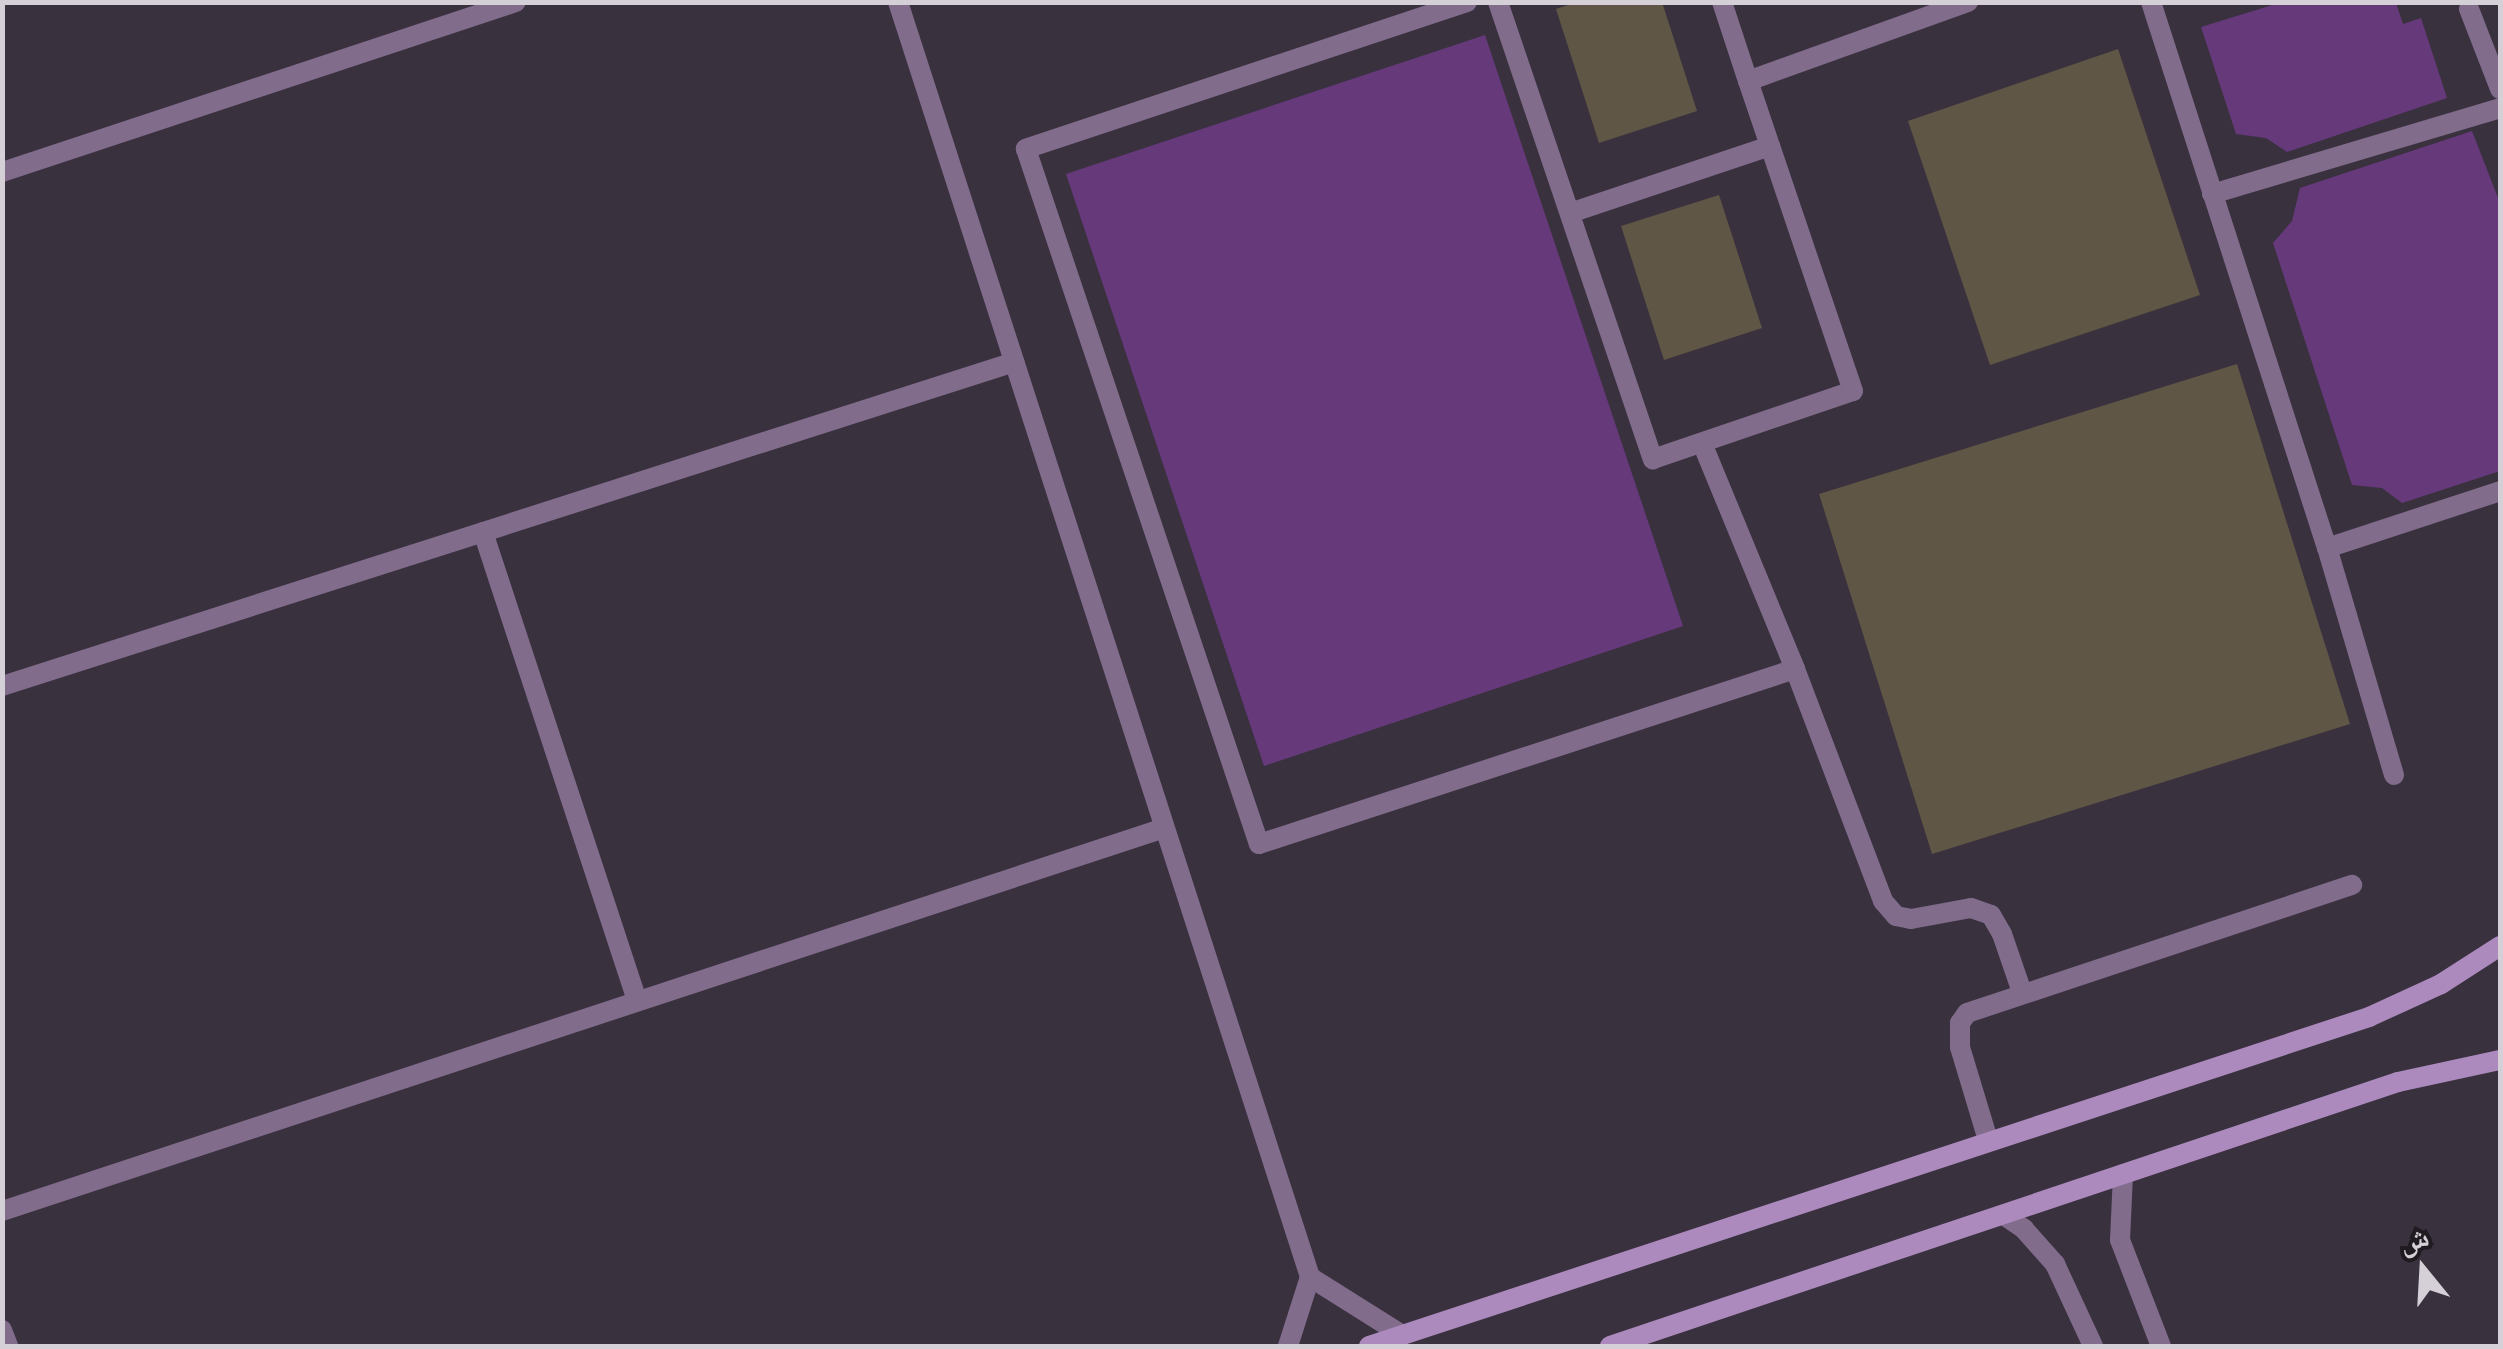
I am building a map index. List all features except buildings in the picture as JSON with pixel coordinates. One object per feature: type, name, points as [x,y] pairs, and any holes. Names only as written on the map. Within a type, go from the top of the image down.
[{"type":"main road","points":[[1369,1346],[2369,1017],[2440,984],[2500,946]]},
{"type":"main road","points":[[1610,1346],[2398,1082],[2500,1060]]},
{"type":"street","points":[[2,172],[516,2]]},
{"type":"street","points":[[898,2],[1310,1277],[1288,1346]]},
{"type":"street","points":[[1468,2],[1026,149],[1259,844],[1795,670]]},
{"type":"street","points":[[1498,2],[1653,460],[1854,391],[1722,2]]},
{"type":"street","points":[[1748,81],[1968,2]]},
{"type":"street","points":[[2151,2],[2327,548],[2394,774]]},
{"type":"street","points":[[2469,9],[2500,89]]},
{"type":"street","points":[[2212,194],[2500,108]]},
{"type":"street","points":[[1570,213],[1770,146]]},
{"type":"street","points":[[2,686],[1014,362]]},
{"type":"street","points":[[1702,443],[1884,901],[1896,916],[1911,919],[1970,908],[1990,915],[2002,934],[2022,992]]},
{"type":"street","points":[[2327,548],[2500,490]]},
{"type":"street","points":[[483,532],[637,1000]]},
{"type":"street","points":[[2,1211],[1164,828]]},
{"type":"street","points":[[1988,1140],[1960,1046],[1960,1023],[1978,1006],[2352,885]]},
{"type":"street","points":[[2123,1174],[2120,1240],[2160,1346]]},
{"type":"street","points":[[2004,1216],[2055,1264],[2093,1346]]},
{"type":"street","points":[[1310,1277],[1402,1335]]},
{"type":"street","points":[[2,1330],[8,1346]]},
{"type":"shaded area","points":[[2279,3],[2396,3],[2403,24],[2421,18],[2447,98],[2287,152],[2266,138],[2236,134],[2201,27]]},
{"type":"shaded area","points":[[1485,35],[1683,626],[1264,766],[1066,174]]},
{"type":"shaded area","points":[[2472,131],[2500,203],[2500,471],[2402,503],[2382,488],[2352,485],[2273,243],[2292,221],[2300,188]]}]
